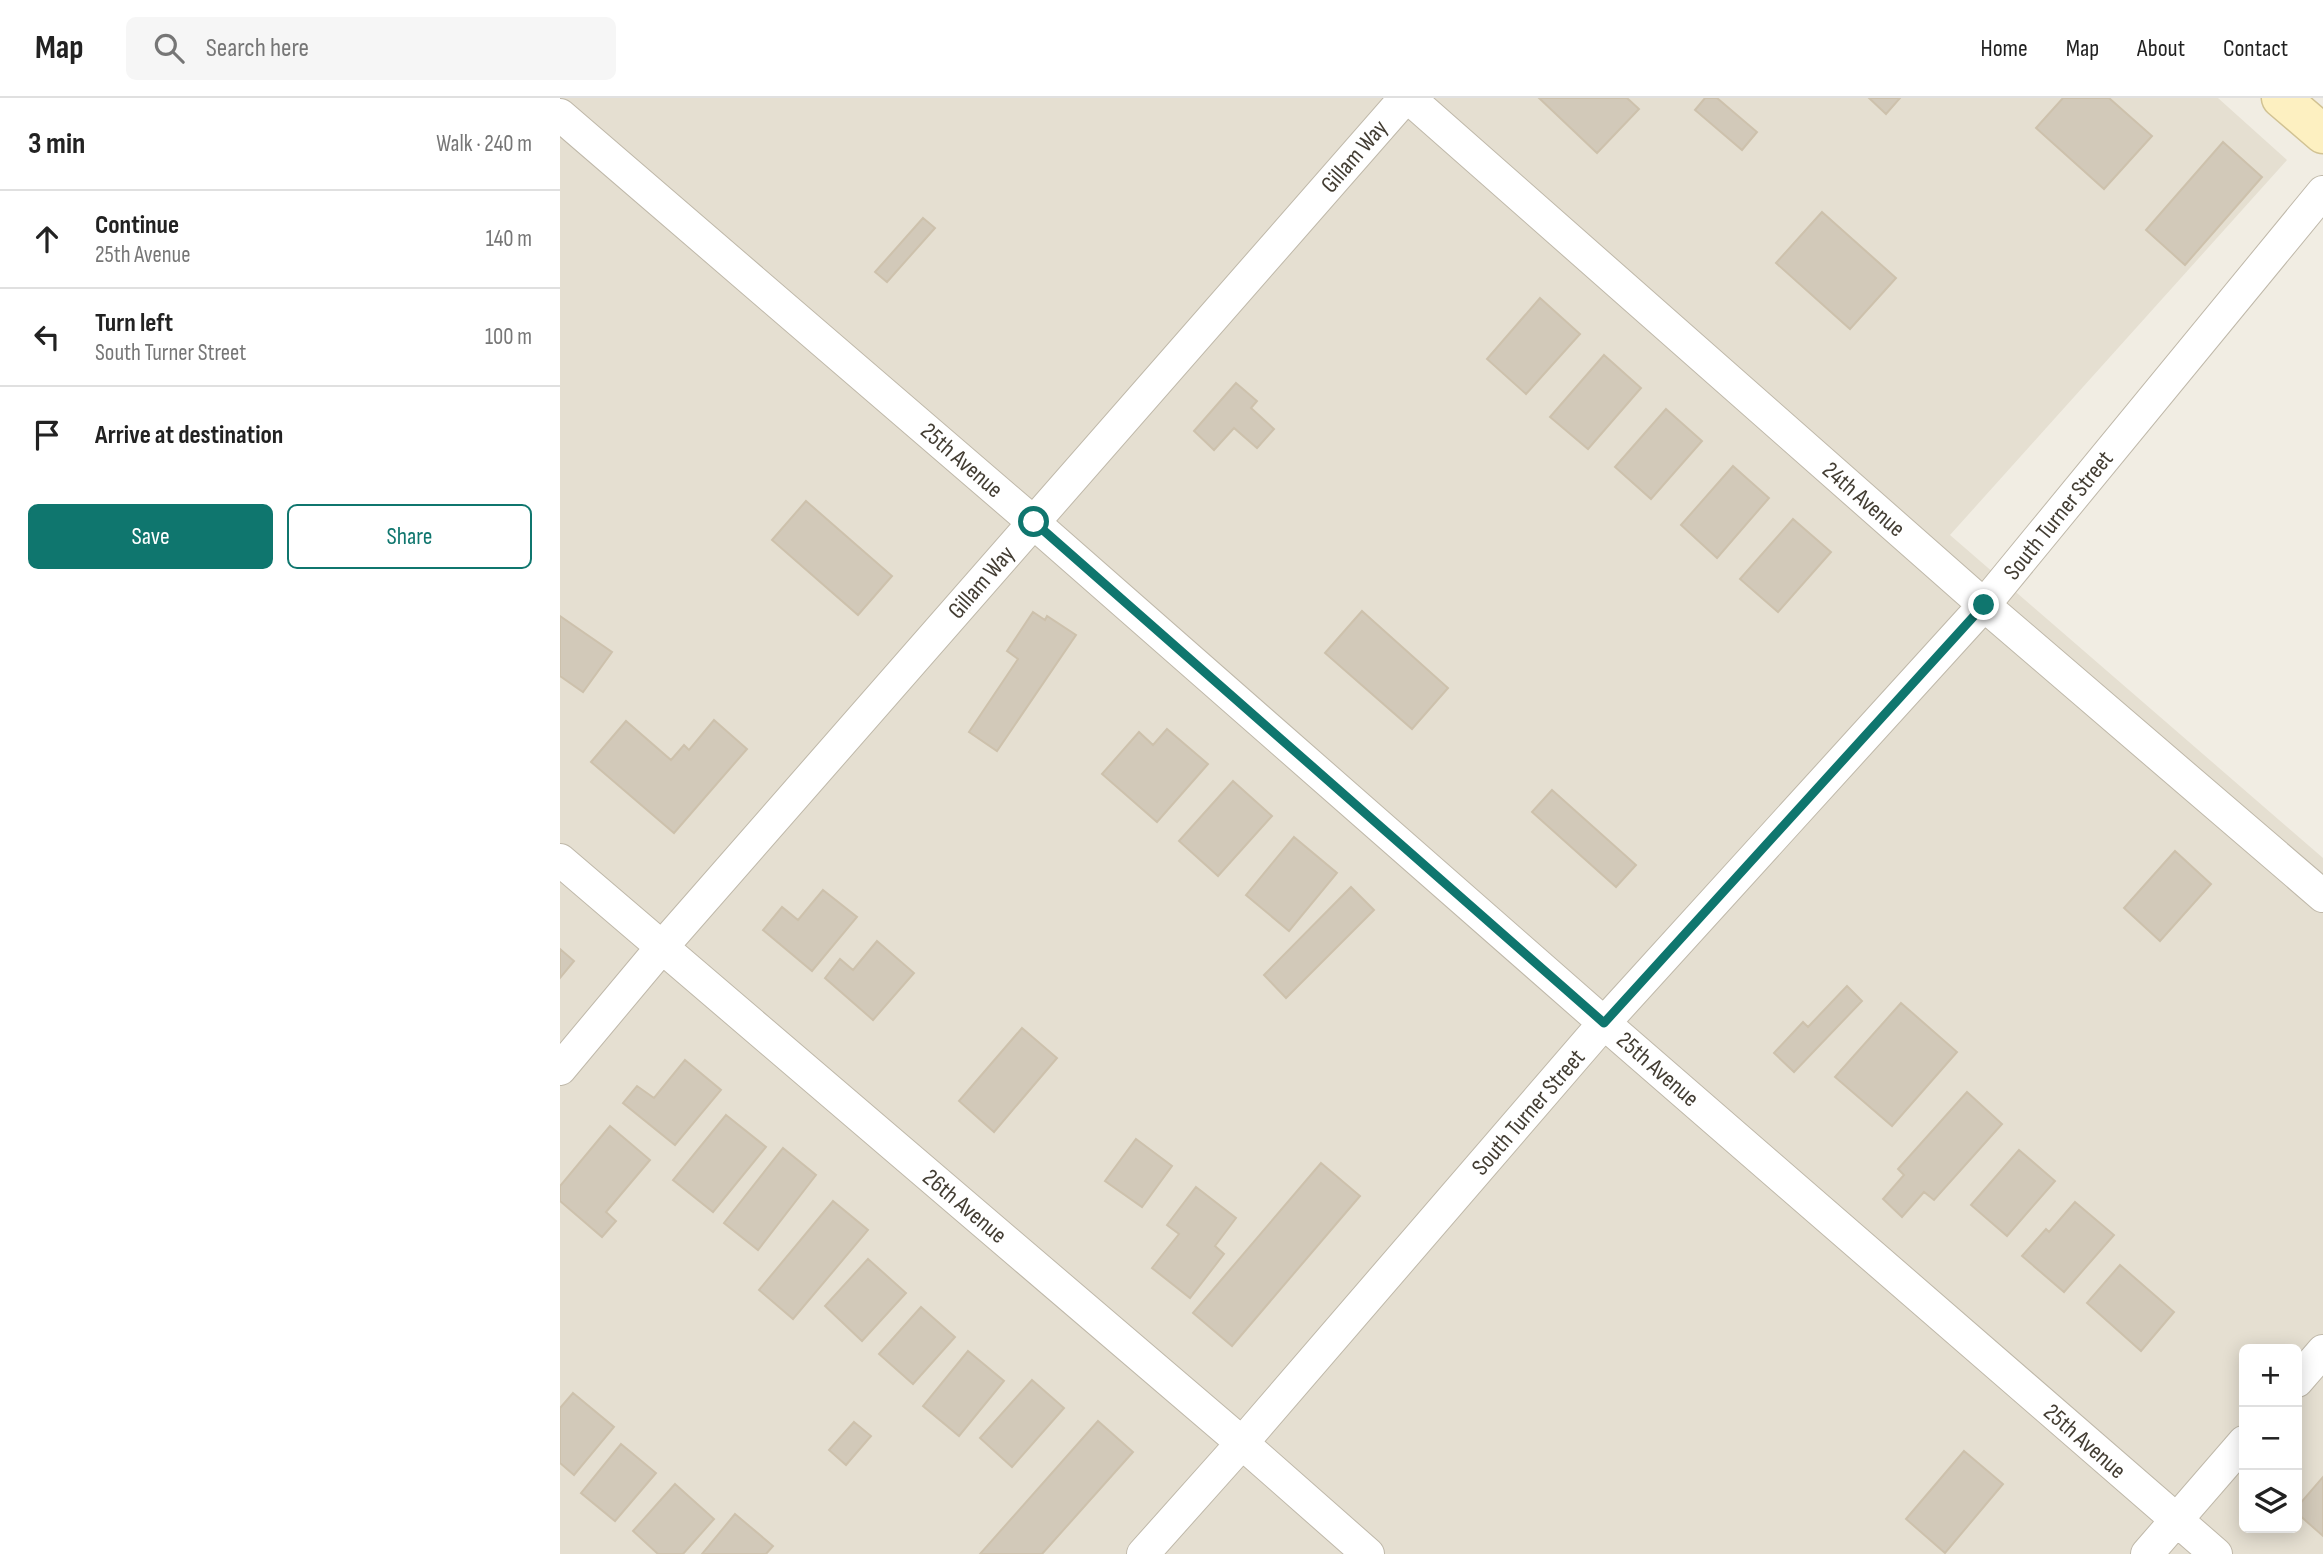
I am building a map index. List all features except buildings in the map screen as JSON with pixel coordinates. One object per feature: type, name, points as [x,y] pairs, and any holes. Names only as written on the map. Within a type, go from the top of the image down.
[{"type":"street","name":"Gillam Way","points":[[560,1069],[662,947],[1407,98]]},
{"type":"street","name":"24th Avenue","points":[[1407,98],[1984,605],[2323,897]]},
{"type":"street","points":[[2281,98],[2323,134]]},
{"type":"street","name":"25th Avenue","points":[[560,115],[1034,522],[1604,1023],[2216,1554]]},
{"type":"street","name":"South Turner Street","points":[[1143,1554],[1604,1023],[1984,605],[2323,192]]},
{"type":"street","name":"26th Avenue","points":[[560,860],[1242,1443],[1368,1554]]},
{"type":"street","points":[[2302,1375],[2323,1351]]},
{"type":"street","points":[[2147,1554],[2239,1448]]},
{"type":"shaded area","points":[[560,98],[2218,98],[2287,160],[1950,535],[2323,858],[2323,1554],[560,1554]]},
{"type":"route","points":[[1034,522],[1604,1023],[1984,605]]}]
